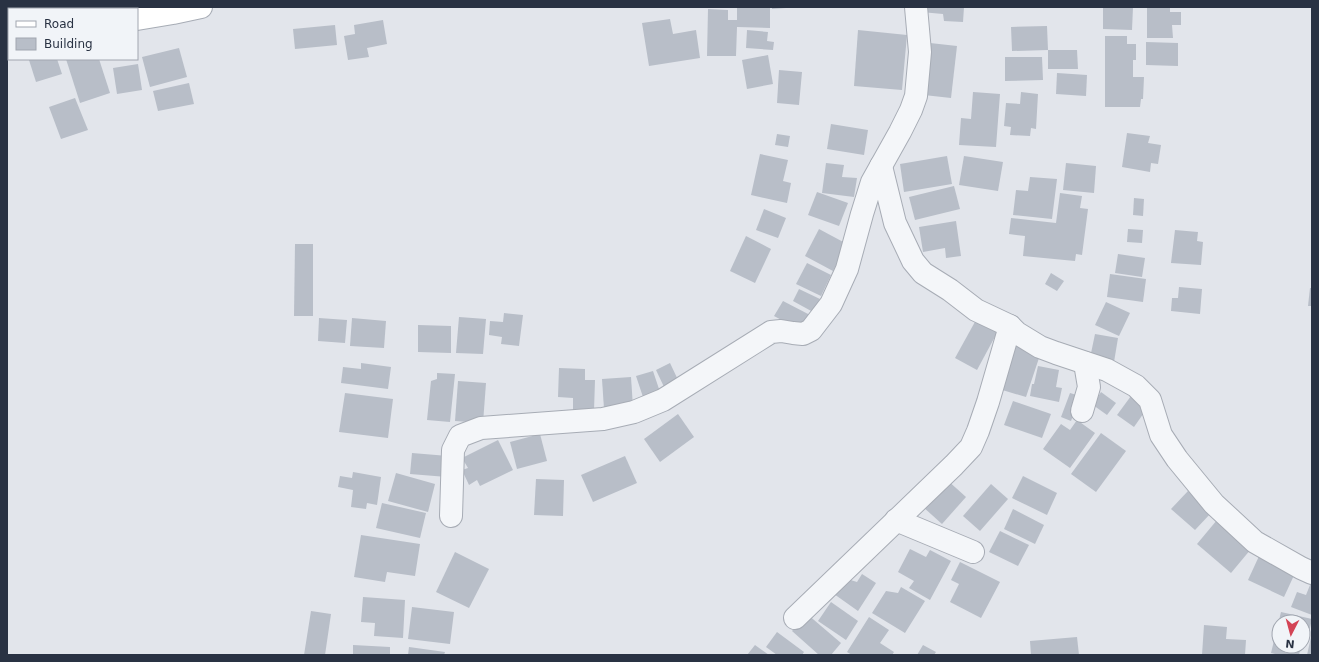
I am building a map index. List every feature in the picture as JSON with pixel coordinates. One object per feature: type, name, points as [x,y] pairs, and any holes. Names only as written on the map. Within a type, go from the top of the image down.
[{"type":"main road","points":[[138,19],[201,7]]},
{"type":"street","points":[[451,516],[453,450],[460,436],[481,428],[603,419],[634,412],[663,400],[771,332],[781,331],[803,334],[811,330],[831,304],[847,269],[870,188],[911,110],[916,96],[920,52],[916,7]]},
{"type":"street","points":[[881,166],[896,223],[913,261],[923,273],[950,290],[976,310],[1010,326],[1017,333],[1040,346],[1086,364],[1107,370],[1136,386],[1150,400],[1161,435],[1173,453],[1214,504],[1255,542],[1301,568],[1312,572]]},
{"type":"street","points":[[795,618],[971,447],[988,402],[1010,326]]},
{"type":"street","points":[[1082,411],[1089,387],[1086,364]]},
{"type":"street","points":[[896,520],[973,552]]},
{"type":"building","points":[[32,7],[58,7],[58,8]]},
{"type":"building","points":[[737,7],[770,7],[770,28],[737,27],[736,56],[707,56],[708,9],[728,10],[728,20],[737,20]]},
{"type":"building","points":[[772,7],[786,7],[786,8],[772,9]]},
{"type":"building","points":[[922,7],[964,7],[963,22],[944,21],[943,14],[921,12]]},
{"type":"building","points":[[1103,7],[1133,7],[1132,30],[1103,29]]},
{"type":"building","points":[[1147,7],[1170,7],[1170,12],[1181,12],[1181,25],[1172,25],[1173,38],[1147,38]]},
{"type":"building","points":[[670,19],[673,34],[696,30],[700,58],[649,66],[642,23]]},
{"type":"building","points":[[383,20],[387,44],[367,48],[369,57],[348,60],[344,36],[355,34],[354,25]]},
{"type":"building","points":[[335,25],[337,45],[295,49],[293,29]]},
{"type":"building","points":[[1047,26],[1048,50],[1012,51],[1011,27]]},
{"type":"building","points":[[747,30],[768,32],[767,41],[774,42],[773,50],[746,48]]},
{"type":"building","points":[[858,30],[907,35],[902,90],[854,86]]},
{"type":"building","points":[[1105,36],[1127,36],[1127,44],[1136,44],[1136,60],[1133,60],[1133,77],[1144,77],[1143,99],[1141,99],[1140,107],[1105,107]]},
{"type":"building","points":[[1146,42],[1178,43],[1178,66],[1146,65]]},
{"type":"building","points":[[930,43],[957,46],[951,98],[924,95]]},
{"type":"building","points":[[179,48],[187,77],[150,87],[142,57]]},
{"type":"building","points":[[1048,50],[1077,50],[1078,69],[1048,69]]},
{"type":"building","points":[[768,55],[773,84],[747,89],[742,60]]},
{"type":"building","points":[[1005,57],[1042,57],[1043,80],[1005,81]]},
{"type":"building","points":[[29,60],[57,60],[62,74],[36,82]]},
{"type":"building","points":[[66,60],[99,60],[110,93],[80,103]]},
{"type":"building","points":[[138,64],[142,90],[117,94],[113,68]]},
{"type":"building","points":[[779,70],[802,72],[799,105],[777,103]]},
{"type":"building","points":[[1057,73],[1087,75],[1086,96],[1056,94]]},
{"type":"building","points":[[189,83],[194,104],[158,111],[153,91]]},
{"type":"building","points":[[973,92],[1000,94],[996,147],[959,145],[961,118],[971,119]]},
{"type":"building","points":[[1021,92],[1038,94],[1036,129],[1031,128],[1030,136],[1010,135],[1011,127],[1004,126],[1006,103],[1020,104]]},
{"type":"building","points":[[75,98],[88,130],[61,139],[49,107]]},
{"type":"building","points":[[831,124],[868,130],[864,155],[827,149]]},
{"type":"building","points":[[1127,133],[1150,136],[1148,143],[1161,145],[1158,164],[1151,163],[1150,172],[1122,167]]},
{"type":"building","points":[[777,134],[790,136],[788,147],[775,145]]},
{"type":"building","points":[[760,154],[788,160],[783,181],[791,183],[787,203],[751,195]]},
{"type":"building","points":[[947,156],[952,184],[904,192],[900,164]]},
{"type":"building","points":[[964,156],[1003,162],[998,191],[959,185]]},
{"type":"building","points":[[826,163],[844,165],[842,177],[857,178],[854,197],[822,193]]},
{"type":"building","points":[[1066,163],[1096,166],[1094,193],[1063,190]]},
{"type":"building","points":[[1030,177],[1057,179],[1052,219],[1013,215],[1016,190],[1028,191]]},
{"type":"building","points":[[954,186],[960,209],[915,220],[909,197]]},
{"type":"building","points":[[817,192],[848,203],[839,226],[808,215]]},
{"type":"building","points":[[1060,193],[1082,196],[1080,208],[1088,209],[1082,255],[1076,254],[1075,261],[1023,256],[1025,236],[1009,234],[1011,218],[1056,223]]},
{"type":"building","points":[[1134,198],[1144,199],[1143,216],[1133,215]]},
{"type":"building","points":[[764,209],[786,218],[778,238],[756,230]]},
{"type":"building","points":[[956,221],[961,256],[946,258],[945,248],[923,252],[919,227]]},
{"type":"building","points":[[819,229],[847,244],[833,271],[805,256]]},
{"type":"building","points":[[1128,229],[1143,230],[1142,243],[1127,242]]},
{"type":"building","points":[[1175,230],[1198,232],[1197,241],[1203,242],[1201,265],[1171,263]]},
{"type":"building","points":[[746,236],[771,249],[755,283],[730,271]]},
{"type":"building","points":[[295,244],[313,244],[313,316],[294,316]]},
{"type":"building","points":[[1118,254],[1145,258],[1142,277],[1115,273]]},
{"type":"building","points":[[807,263],[831,275],[821,296],[796,284]]},
{"type":"building","points":[[1051,273],[1064,281],[1057,291],[1045,284]]},
{"type":"building","points":[[1110,274],[1146,279],[1143,302],[1107,297]]},
{"type":"building","points":[[1179,287],[1202,289],[1200,314],[1171,311],[1172,298],[1178,298]]},
{"type":"building","points":[[1310,288],[1312,288],[1312,306],[1308,306]]},
{"type":"building","points":[[799,289],[820,299],[813,312],[793,301]]},
{"type":"building","points":[[783,301],[810,315],[802,331],[774,316]]},
{"type":"building","points":[[1106,302],[1130,313],[1119,336],[1095,325]]},
{"type":"building","points":[[504,313],[523,315],[519,346],[501,344],[502,337],[489,335],[490,321],[503,322]]},
{"type":"building","points":[[459,317],[486,319],[483,354],[456,353]]},
{"type":"building","points":[[319,318],[347,320],[345,343],[318,341]]},
{"type":"building","points":[[352,318],[386,321],[384,348],[350,346]]},
{"type":"building","points":[[976,320],[998,331],[977,370],[955,358]]},
{"type":"building","points":[[418,325],[451,326],[451,353],[418,352]]},
{"type":"building","points":[[1095,334],[1118,338],[1114,362],[1090,358]]},
{"type":"building","points":[[1014,343],[1041,352],[1026,397],[999,389]]},
{"type":"building","points":[[361,363],[391,367],[388,389],[341,383],[343,367],[361,369]]},
{"type":"building","points":[[670,363],[679,382],[665,389],[656,370]]},
{"type":"building","points":[[1038,366],[1059,370],[1056,387],[1062,388],[1059,402],[1030,396]]},
{"type":"building","points":[[559,368],[585,369],[585,380],[595,380],[594,411],[573,410],[573,398],[558,397]]},
{"type":"building","points":[[653,371],[661,395],[644,400],[636,376]]},
{"type":"building","points":[[437,373],[455,374],[450,422],[427,420],[431,381],[437,379]]},
{"type":"building","points":[[631,377],[633,407],[604,409],[602,379]]},
{"type":"building","points":[[458,381],[486,383],[483,423],[455,421]]},
{"type":"building","points":[[1101,392],[1116,403],[1107,415],[1093,405]]},
{"type":"building","points":[[345,393],[393,399],[388,438],[339,432]]},
{"type":"building","points":[[1070,393],[1080,396],[1071,421],[1061,417]]},
{"type":"building","points":[[1131,396],[1148,407],[1134,427],[1117,415]]},
{"type":"building","points":[[1013,401],[1051,414],[1042,438],[1004,425]]},
{"type":"building","points":[[678,414],[694,437],[660,462],[644,439]]},
{"type":"building","points":[[1077,420],[1095,433],[1070,468],[1043,449],[1061,424],[1070,430]]},
{"type":"building","points":[[1101,433],[1126,451],[1096,492],[1071,474]]},
{"type":"building","points":[[540,434],[547,461],[517,469],[510,442]]},
{"type":"building","points":[[498,440],[513,470],[480,486],[477,480],[469,485],[462,470],[468,468],[462,458]]},
{"type":"building","points":[[412,453],[448,456],[447,477],[410,474]]},
{"type":"building","points":[[625,456],[637,483],[593,502],[581,475]]},
{"type":"building","points":[[353,472],[381,477],[377,505],[367,503],[366,509],[351,507],[353,490],[338,487],[340,476],[352,478]]},
{"type":"building","points":[[396,473],[435,484],[428,512],[388,501]]},
{"type":"building","points":[[1023,476],[1057,493],[1047,515],[1012,498]]},
{"type":"building","points":[[536,479],[564,480],[563,516],[534,515]]},
{"type":"building","points":[[946,479],[966,497],[942,524],[922,506]]},
{"type":"building","points":[[991,484],[1008,499],[980,531],[963,516]]},
{"type":"building","points":[[1188,491],[1211,513],[1195,530],[1171,509]]},
{"type":"building","points":[[382,503],[426,513],[420,538],[376,528]]},
{"type":"building","points":[[1013,509],[1044,525],[1035,544],[1004,529]]},
{"type":"building","points":[[1217,520],[1251,549],[1231,573],[1197,544]]},
{"type":"building","points":[[1000,531],[1029,545],[1018,566],[989,552]]},
{"type":"building","points":[[361,535],[420,544],[415,576],[387,572],[385,582],[354,577]]},
{"type":"building","points":[[910,549],[926,557],[930,550],[951,561],[930,600],[909,588],[914,581],[898,572]]},
{"type":"building","points":[[455,552],[489,569],[469,608],[436,592]]},
{"type":"building","points":[[1260,554],[1296,571],[1284,597],[1248,580]]},
{"type":"building","points":[[960,562],[1000,582],[981,618],[950,602],[959,584],[951,580]]},
{"type":"building","points":[[862,574],[876,583],[858,611],[834,594],[844,578],[857,582]]},
{"type":"building","points":[[1312,580],[1312,615],[1291,607],[1297,592],[1306,595]]},
{"type":"building","points":[[901,587],[925,601],[905,633],[872,613],[886,591],[898,593]]},
{"type":"building","points":[[363,597],[405,600],[403,638],[374,636],[375,623],[361,622]]},
{"type":"building","points":[[831,602],[858,621],[846,640],[818,621]]},
{"type":"building","points":[[412,607],[454,612],[450,644],[408,639]]},
{"type":"building","points":[[311,611],[331,614],[325,655],[304,655]]},
{"type":"building","points":[[807,614],[841,643],[831,655],[819,655],[792,631]]},
{"type":"building","points":[[869,617],[889,630],[880,643],[894,652],[892,655],[852,655],[847,652]]},
{"type":"building","points":[[1204,625],[1227,627],[1226,639],[1246,640],[1245,655],[1202,655]]},
{"type":"building","points":[[777,632],[804,652],[802,655],[777,655],[766,647]]},
{"type":"building","points":[[1077,637],[1079,655],[1031,655],[1030,641]]},
{"type":"building","points":[[1311,637],[1312,655],[1307,655],[1311,654]]},
{"type":"building","points":[[353,645],[390,647],[390,655],[353,655]]},
{"type":"building","points":[[755,645],[769,655],[747,655]]},
{"type":"building","points":[[923,645],[936,652],[934,655],[917,655]]},
{"type":"building","points":[[409,647],[445,652],[444,655],[408,655]]},
{"type":"building","points":[[1275,654],[1299,654],[1299,655]]}]
